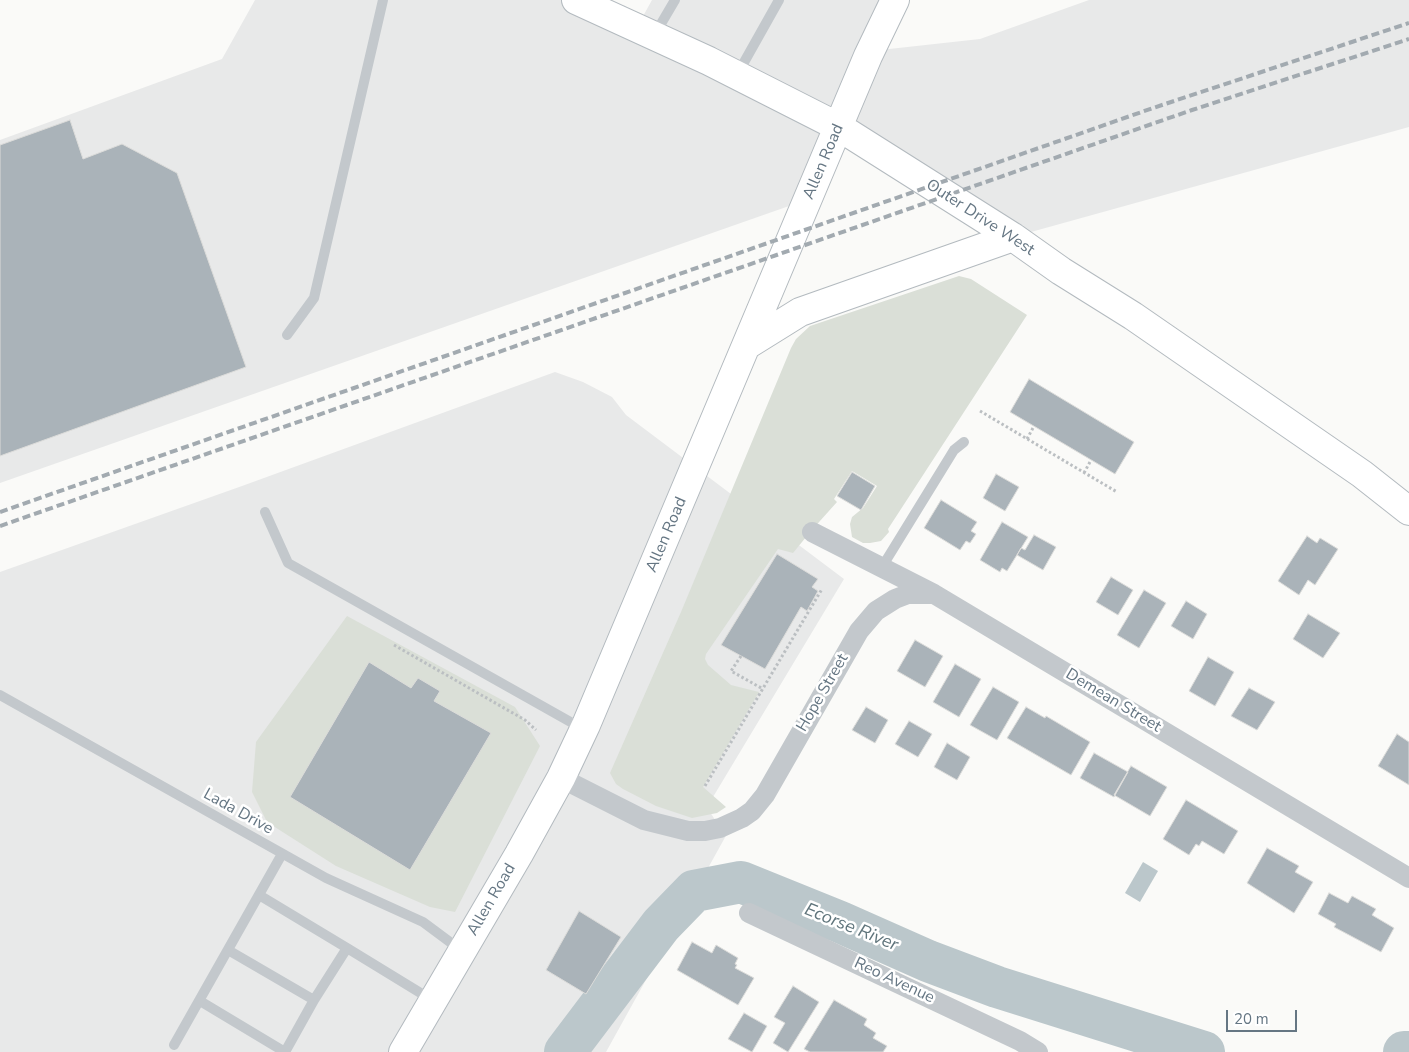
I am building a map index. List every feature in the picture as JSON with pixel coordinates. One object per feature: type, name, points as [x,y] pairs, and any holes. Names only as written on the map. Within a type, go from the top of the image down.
[{"type":"main road","name":"Outer Drive West","points":[[576,0],[655,35],[839,127],[1013,237],[1061,271],[1133,316],[1362,474]]},
{"type":"main road","name":"Allen Road","points":[[403,1052],[561,778],[584,730],[870,51],[894,0]]},
{"type":"main road","points":[[747,345],[800,312],[1013,237]]},
{"type":"main road","points":[[1362,474],[1409,493]]},
{"type":"main road","points":[[1362,474],[1409,511]]},
{"type":"street","name":"Demean Street","points":[[812,532],[934,594],[1409,878]]},
{"type":"street","name":"Hope Street","points":[[561,778],[644,820],[688,831],[713,830],[733,823],[752,811],[765,795],[859,631],[876,611],[895,599],[908,594],[934,594]]},
{"type":"street","name":"Reo Avenue","points":[[749,913],[1011,1037],[1038,1052]]},
{"type":"lane","points":[[287,335],[314,298],[383,0]]},
{"type":"lane","points":[[655,35],[675,0]]},
{"type":"lane","points":[[737,75],[779,0]]},
{"type":"lane","points":[[882,567],[954,450],[964,442]]},
{"type":"lane","points":[[265,512],[288,563],[584,730]]},
{"type":"lane","name":"Lada Drive","points":[[0,695],[326,878],[423,922],[462,952]]},
{"type":"lane","points":[[174,1045],[282,854]]},
{"type":"lane","points":[[259,895],[433,1000]]},
{"type":"lane","points":[[200,1000],[285,1052],[314,1000],[347,948]]},
{"type":"lane","points":[[228,950],[314,1000]]},
{"type":"path","points":[[980,411],[1117,492]]},
{"type":"path","points":[[1027,439],[1034,426]]},
{"type":"path","points":[[1084,473],[1091,460]]},
{"type":"path","points":[[705,786],[822,589]]},
{"type":"path","points":[[394,646],[525,720],[536,730]]},
{"type":"path","points":[[741,656],[732,671],[763,689]]},
{"type":"shaded area","points":[[255,0],[576,0],[637,27],[652,0],[895,0],[871,51],[980,39],[1089,0],[1409,0],[1409,127],[1013,237],[839,127],[809,199],[0,483],[0,140],[222,59]]},
{"type":"shaded area","points":[[959,276],[971,279],[1027,315],[888,529],[889,532],[881,541],[870,543],[863,543],[852,537],[850,524],[852,517],[863,508],[877,486],[852,471],[834,499],[837,502],[793,553],[778,549],[706,654],[705,659],[708,665],[731,685],[759,692],[703,787],[726,807],[717,813],[692,818],[656,806],[623,789],[616,784],[610,773],[681,612],[796,339],[810,326]]},
{"type":"shaded area","points":[[555,372],[583,382],[612,397],[626,415],[844,579],[707,807],[720,828],[733,823],[606,1052],[0,1052],[0,572]]},
{"type":"shaded area","points":[[347,616],[515,707],[540,746],[455,912],[430,907],[336,866],[267,822],[252,792],[256,742]]},
{"type":"shaded area","points":[[1143,862],[1158,871],[1140,902],[1125,893]]},
{"type":"building","points":[[70,120],[83,159],[122,144],[177,173],[246,367],[0,456],[0,145]]},
{"type":"building","points":[[1029,379],[1134,442],[1115,474],[1010,412]]},
{"type":"building","points":[[852,472],[875,486],[861,510],[837,496]]},
{"type":"building","points":[[996,474],[1019,487],[1005,511],[983,498]]},
{"type":"building","points":[[941,500],[977,522],[971,531],[976,534],[970,543],[966,541],[960,550],[924,528]]},
{"type":"building","points":[[1002,522],[1028,537],[1007,571],[1002,568],[1000,572],[980,560]]},
{"type":"building","points":[[1034,535],[1056,547],[1043,570],[1017,555],[1021,548],[1025,550]]},
{"type":"building","points":[[1307,536],[1317,543],[1320,538],[1338,549],[1315,585],[1308,580],[1299,595],[1278,581]]},
{"type":"building","points":[[777,554],[818,579],[812,587],[818,591],[807,611],[801,607],[765,669],[721,645]]},
{"type":"building","points":[[1111,577],[1133,590],[1118,615],[1096,602]]},
{"type":"building","points":[[1144,590],[1166,603],[1139,648],[1117,635]]},
{"type":"building","points":[[1186,601],[1207,614],[1193,639],[1171,626]]},
{"type":"building","points":[[1308,614],[1340,633],[1323,658],[1293,639]]},
{"type":"building","points":[[915,640],[943,656],[925,687],[897,671]]},
{"type":"building","points":[[1208,657],[1234,672],[1215,706],[1189,691]]},
{"type":"building","points":[[369,662],[411,688],[418,678],[440,691],[434,701],[491,733],[410,870],[290,797]]},
{"type":"building","points":[[955,664],[981,679],[959,717],[933,702]]},
{"type":"building","points":[[993,687],[1019,702],[997,740],[970,725]]},
{"type":"building","points":[[1249,688],[1275,702],[1257,730],[1231,716]]},
{"type":"building","points":[[866,707],[888,720],[875,743],[852,730]]},
{"type":"building","points":[[1026,707],[1045,718],[1046,716],[1090,742],[1071,775],[1007,738]]},
{"type":"building","points":[[909,721],[932,734],[918,757],[895,744]]},
{"type":"building","points":[[1397,734],[1409,742],[1409,785],[1378,766]]},
{"type":"building","points":[[947,743],[970,757],[957,780],[934,767]]},
{"type":"building","points":[[1094,753],[1128,772],[1114,797],[1080,778]]},
{"type":"building","points":[[1131,766],[1167,787],[1150,816],[1114,795]]},
{"type":"building","points":[[1186,800],[1238,831],[1224,854],[1202,841],[1199,846],[1196,844],[1189,855],[1163,839]]},
{"type":"building","points":[[1267,848],[1299,866],[1295,872],[1313,882],[1294,913],[1247,883]]},
{"type":"building","points":[[1329,893],[1348,903],[1352,896],[1376,909],[1372,915],[1394,928],[1381,952],[1334,927],[1336,924],[1318,914]]},
{"type":"building","points":[[579,911],[621,937],[586,994],[546,970]]},
{"type":"building","points":[[692,942],[712,953],[716,945],[738,958],[735,968],[754,978],[738,1005],[677,970]]},
{"type":"building","points":[[793,986],[819,1002],[788,1052],[773,1043],[785,1023],[774,1017]]},
{"type":"building","points":[[834,1000],[867,1019],[864,1025],[876,1033],[873,1038],[887,1046],[883,1052],[810,1052],[804,1049]]},
{"type":"building","points":[[744,1013],[767,1026],[752,1052],[728,1039]]},
{"type":"waterway","name":"Ecorse River","points":[[565,1052],[661,925],[694,891],[741,882],[840,922],[928,961],[997,987],[1204,1052]]},
{"type":"waterway","name":"Ecorse River","points":[[1404,1052],[1409,1052]]},
{"type":"railway","points":[[0,512],[1153,108],[1409,23]]},
{"type":"railway","points":[[0,526],[1192,110],[1409,39]]}]
